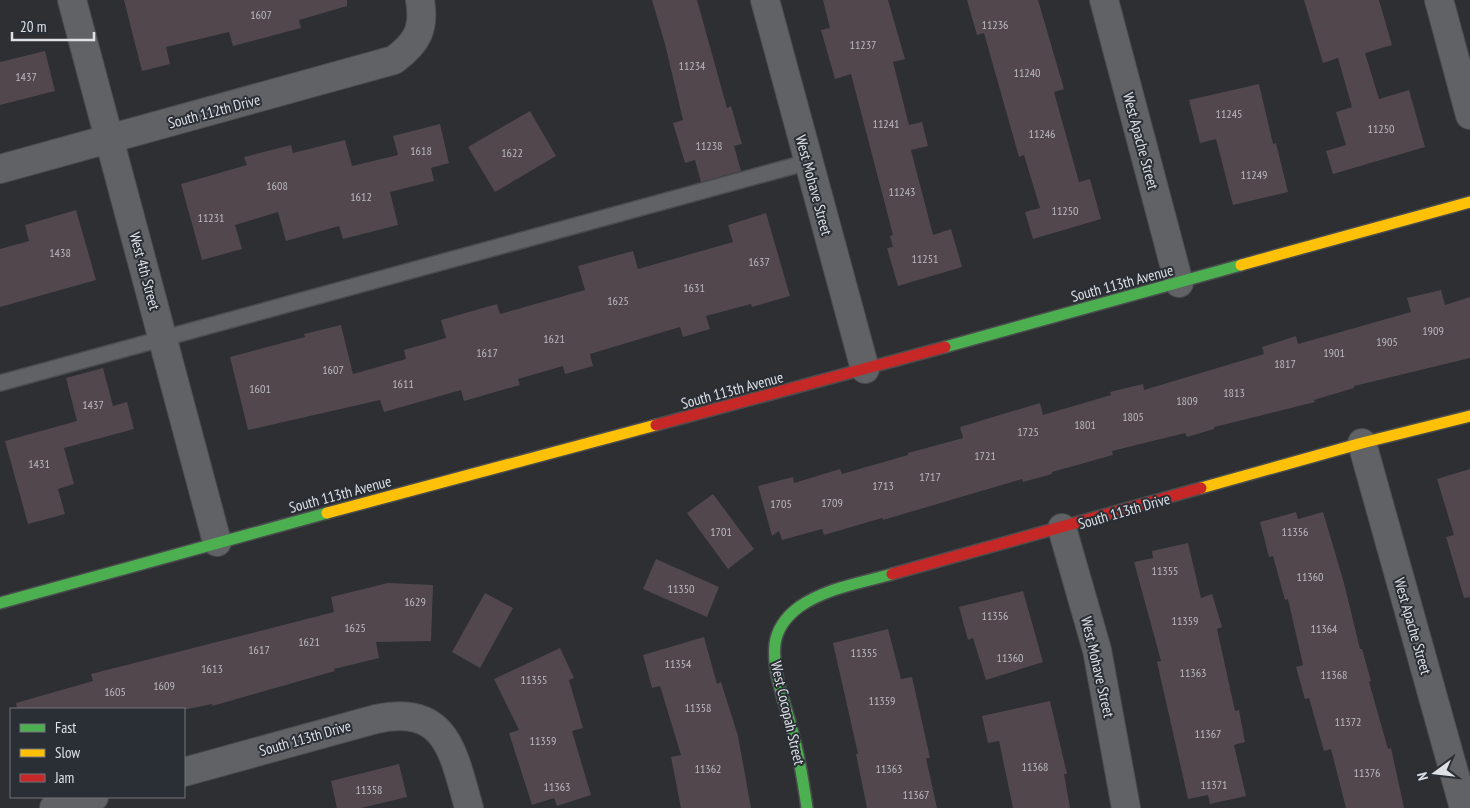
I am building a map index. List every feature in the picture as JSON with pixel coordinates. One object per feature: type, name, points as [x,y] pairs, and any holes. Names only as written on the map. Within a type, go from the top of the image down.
[{"type":"street","name":"West 4th Street","points":[[72,0],[217,542]]},
{"type":"street","name":"South 112th Drive","points":[[0,169],[377,66],[402,54],[410,48],[418,36],[422,20],[420,0]]},
{"type":"street","name":"West Mohave Street","points":[[765,0],[865,370]]},
{"type":"street","name":"West Apache Street","points":[[1104,0],[1179,283]]},
{"type":"street","points":[[1439,0],[1470,115]]},
{"type":"street","name":"South 113th Avenue","points":[[0,603],[217,542],[865,370],[1470,202]]},
{"type":"street","name":"South 113th Drive","points":[[784,620],[796,608],[828,592],[1362,443],[1470,416]]},
{"type":"street","name":"West Apache Street","points":[[1362,443],[1464,808]]},
{"type":"street","name":"West Mohave Street","points":[[1062,528],[1097,650],[1126,808]]},
{"type":"street","name":"West Cocopah Street","points":[[784,620],[776,636],[775,654],[808,808]]},
{"type":"street","name":"South 113th Drive","points":[[185,772],[376,719],[393,715],[411,716],[427,721],[440,732],[450,747],[469,808]]},
{"type":"street","points":[[54,808],[89,801]]},
{"type":"lane","points":[[0,383],[808,162]]},
{"type":"building","points":[[124,0],[347,0],[347,6],[299,20],[301,28],[233,46],[229,32],[166,47],[170,64],[142,71]]},
{"type":"building","points":[[652,0],[697,0],[727,108],[731,106],[742,144],[734,146],[741,171],[701,182],[695,160],[685,163],[673,123],[683,120],[665,44]]},
{"type":"building","points":[[823,0],[888,0],[905,59],[893,62],[909,125],[922,122],[928,146],[911,150],[933,235],[951,229],[962,267],[898,286],[887,248],[893,247],[890,236],[893,235],[851,74],[835,79],[821,30],[830,28]]},
{"type":"building","points":[[967,0],[1038,0],[1064,89],[1054,92],[1079,182],[1090,179],[1101,219],[1033,239],[1025,212],[1040,208],[1024,155],[1019,157],[984,33],[977,35]]},
{"type":"building","points":[[1304,0],[1379,0],[1392,45],[1365,53],[1379,99],[1409,90],[1425,147],[1333,174],[1326,151],[1346,145],[1336,112],[1352,107],[1338,58],[1323,63]]},
{"type":"building","points":[[45,51],[55,91],[0,105],[0,62]]},
{"type":"building","points":[[1259,84],[1273,144],[1276,143],[1288,192],[1233,205],[1216,139],[1200,143],[1189,100]]},
{"type":"building","points":[[530,111],[556,156],[495,192],[468,147]]},
{"type":"building","points":[[440,124],[449,163],[431,168],[434,181],[390,192],[398,225],[343,239],[339,226],[286,241],[278,212],[235,225],[242,249],[202,260],[181,184],[247,165],[244,157],[291,145],[293,153],[345,140],[352,166],[398,155],[393,136]]},
{"type":"building","points":[[76,210],[96,280],[0,307],[0,249],[29,241],[25,225]]},
{"type":"building","points":[[766,213],[790,296],[752,307],[751,304],[706,316],[710,329],[683,337],[680,327],[590,354],[593,366],[565,374],[563,366],[518,379],[520,385],[464,401],[461,390],[384,412],[380,400],[248,430],[230,357],[305,337],[304,334],[341,325],[353,374],[406,359],[404,350],[446,338],[441,320],[497,304],[500,314],[585,290],[578,266],[633,251],[638,269],[733,242],[728,225]]},
{"type":"building","points":[[1441,290],[1445,305],[1470,297],[1470,358],[1354,386],[1354,388],[1314,400],[1315,402],[1214,427],[1214,429],[1187,437],[1185,433],[1112,451],[1113,455],[1052,472],[1052,474],[1023,482],[1022,479],[883,520],[882,518],[824,535],[822,529],[782,540],[779,531],[772,536],[758,486],[793,477],[794,483],[840,469],[842,474],[908,455],[908,453],[963,438],[960,427],[1040,403],[1043,415],[1111,395],[1110,392],[1143,384],[1144,390],[1264,354],[1262,347],[1296,336],[1298,344],[1411,312],[1407,298]]},
{"type":"building","points":[[103,368],[113,406],[127,402],[134,429],[64,448],[74,484],[58,489],[65,514],[28,524],[5,441],[77,421],[66,378]]},
{"type":"building","points":[[1470,469],[1470,597],[1464,598],[1446,537],[1454,535],[1437,479]]},
{"type":"building","points":[[713,494],[754,549],[728,569],[687,513]]},
{"type":"building","points":[[1296,512],[1298,519],[1323,512],[1344,583],[1360,649],[1362,649],[1371,681],[1369,682],[1388,749],[1391,748],[1404,808],[1346,808],[1331,749],[1324,751],[1309,698],[1305,699],[1296,667],[1303,665],[1288,599],[1285,600],[1273,556],[1269,557],[1260,522]]},
{"type":"building","points":[[1188,543],[1201,598],[1212,594],[1222,627],[1217,629],[1235,711],[1239,710],[1245,742],[1234,745],[1246,796],[1210,804],[1208,795],[1188,799],[1157,662],[1161,661],[1134,562],[1153,558],[1152,551]]},
{"type":"building","points":[[656,559],[719,587],[707,617],[643,589]]},
{"type":"building","points":[[388,583],[433,585],[431,641],[376,642],[379,658],[334,669],[335,671],[212,706],[212,704],[188,709],[17,708],[16,703],[93,681],[91,674],[334,612],[331,597]]},
{"type":"building","points":[[1023,591],[1043,662],[986,680],[973,638],[968,640],[959,607]]},
{"type":"building","points":[[485,593],[513,608],[480,668],[452,652]]},
{"type":"building","points":[[888,629],[901,679],[912,677],[930,758],[926,758],[937,808],[867,808],[856,754],[858,754],[833,643]]},
{"type":"building","points":[[704,637],[717,684],[721,682],[738,736],[751,808],[681,808],[671,757],[681,755],[660,686],[652,688],[643,655]]},
{"type":"building","points":[[560,648],[574,678],[569,680],[583,728],[572,731],[591,795],[557,806],[554,798],[532,805],[509,733],[519,730],[494,679]]},
{"type":"building","points":[[1050,701],[1067,774],[1064,774],[1070,808],[1013,808],[999,741],[988,743],[982,716]]},
{"type":"building","points":[[399,764],[407,797],[361,808],[337,808],[331,781]]},
{"type":"traffic: fast","points":[[945,347],[1241,265]]},
{"type":"traffic: fast","points":[[0,603],[327,513]]},
{"type":"traffic: fast","points":[[807,808],[796,746],[775,665],[775,644],[778,633],[790,614],[809,600],[844,587],[892,574]]},
{"type":"traffic: slow","points":[[1241,265],[1470,202]]},
{"type":"traffic: slow","points":[[1201,488],[1362,443],[1470,416]]},
{"type":"traffic: slow","points":[[327,513],[656,425]]},
{"type":"traffic: jam","points":[[656,425],[945,347]]},
{"type":"traffic: jam","points":[[892,574],[1201,488]]}]
